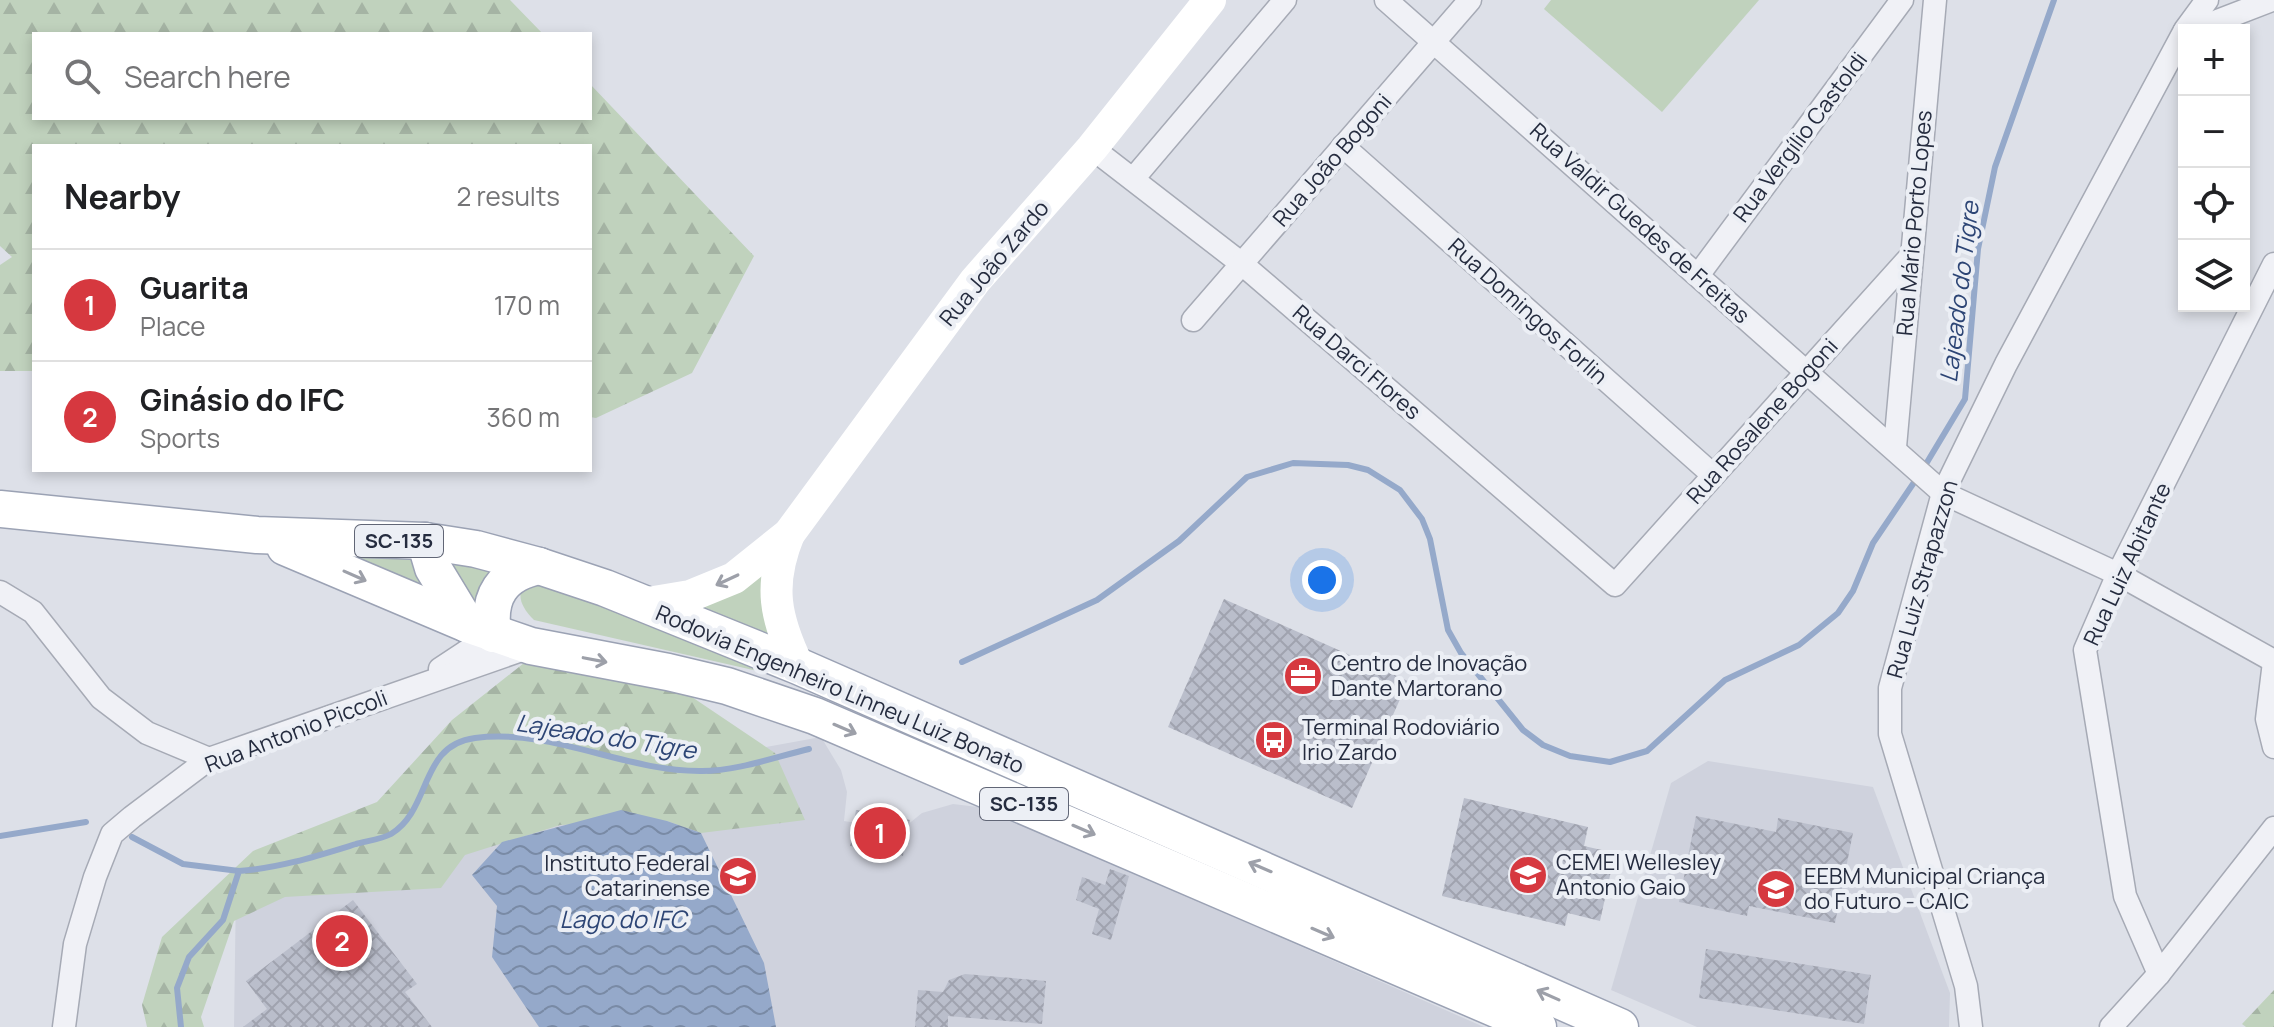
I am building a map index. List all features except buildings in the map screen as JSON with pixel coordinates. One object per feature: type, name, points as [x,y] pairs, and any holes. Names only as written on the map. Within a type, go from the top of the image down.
[{"type":"main road","name":"Rua João Zardo","points":[[642,604],[690,596],[734,578],[789,534],[975,281],[1092,148],[1210,0]]},
{"type":"main road","name":"Rodovia Engenheiro Linneu Luiz Bonato","points":[[0,509],[257,535],[425,541],[476,549],[539,566],[798,666],[1620,1027]]},
{"type":"main road","name":"Rua João Zardo","points":[[789,534],[781,555],[775,593],[781,631],[798,666]]},
{"type":"main road","name":"Rodovia Engenheiro Linneu Luiz Bonato","points":[[257,535],[480,629],[531,646],[683,675],[815,716],[1538,1027]]},
{"type":"main road","points":[[425,541],[433,568],[480,629],[490,615],[494,596],[504,580],[520,570],[539,566]]},
{"type":"street","points":[[1133,179],[1285,0]]},
{"type":"street","name":"Rua Valdir Guedes de Freitas","points":[[1386,0],[1937,487],[2118,574],[2274,662]]},
{"type":"street","name":"Rua João Bogoni","points":[[1193,320],[1470,0]]},
{"type":"street","name":"Rua Vergílio Castoldi","points":[[1699,274],[1902,0]]},
{"type":"street","name":"Rua Mário Porto Lopes","points":[[1899,452],[1910,257],[1935,0]]},
{"type":"street","name":"Rua Luiz Strapazzon","points":[[2191,24],[2207,0]]},
{"type":"street","points":[[2208,24],[2272,0]]},
{"type":"street","name":"Rua Luiz Strapazzon","points":[[1971,1027],[1966,986],[1890,734],[1890,688],[1937,487],[2178,47]]},
{"type":"street","name":"Rua Domingos Forlin","points":[[1343,146],[1713,475]]},
{"type":"street","name":"Rua Darci Flores","points":[[1092,148],[1242,264],[1615,585]]},
{"type":"street","name":"Rua Rosalene Bogoni","points":[[1615,585],[1910,257]]},
{"type":"street","name":"Rua Luiz Abitante","points":[[2159,974],[2125,896],[2085,650],[2118,574],[2274,264]]},
{"type":"street","points":[[0,592],[33,612],[101,698],[147,733],[209,759]]},
{"type":"street","points":[[412,687],[480,629]]},
{"type":"street","points":[[412,687],[531,646]]},
{"type":"street","points":[[2274,662],[2267,719],[2274,747]]},
{"type":"street","name":"Rua Antonio Piccoli","points":[[64,1027],[75,944],[95,877],[112,834],[209,759],[266,742],[412,687]]},
{"type":"street","points":[[2111,1027],[2159,974],[2274,828]]},
{"type":"shaded area","name":"Instituto Federal Catarinense","points":[[821,737],[841,770],[847,792],[844,821],[901,830],[922,813],[953,804],[986,808],[1484,1027],[234,1027],[236,888],[517,793]]},
{"type":"shaded area","name":"EEBM Municipal Criança do Futuro - CAIC","points":[[1708,761],[1873,787],[1950,993],[1949,1027],[1697,1027],[1611,990],[1671,783]]},
{"type":"green space","points":[[0,0],[510,0],[541,32],[32,32],[32,120],[592,120],[592,86],[754,256],[692,373],[596,418],[592,417],[592,144],[32,144],[32,371],[0,371],[0,265],[12,257],[0,246]]},
{"type":"green space","points":[[1551,0],[1759,0],[1662,112],[1544,9]]},
{"type":"green space","points":[[440,547],[508,560],[490,600],[472,604]]},
{"type":"green space","points":[[418,548],[431,595],[322,549]]},
{"type":"green space","points":[[766,571],[778,646],[686,603]]},
{"type":"green space","points":[[530,577],[771,674],[534,620],[521,599],[522,588]]},
{"type":"green space","points":[[524,663],[683,691],[775,753],[805,820],[701,833],[667,821],[560,825],[465,855],[441,888],[285,897],[234,921],[201,1017],[204,1027],[147,1027],[142,1005],[162,937],[253,851],[377,802],[452,720]]},
{"type":"green space","points":[[2274,990],[2274,1027],[2246,1027],[2242,1024]]},
{"type":"water","name":"Lago do IFC","points":[[621,810],[701,833],[764,963],[776,1027],[539,1027],[492,957],[497,906],[472,875],[502,842]]},
{"type":"waterway","name":"Lajeado do Tigre","points":[[1923,469],[1965,399],[1978,249],[1995,167],[2054,0]]},
{"type":"waterway","name":"Lajeado do Tigre","points":[[962,662],[1097,600],[1179,541],[1247,477],[1293,463],[1348,465],[1368,470],[1400,490],[1422,519],[1430,539],[1448,630],[1461,653],[1523,730],[1543,745],[1570,756],[1610,762],[1647,751],[1725,680],[1799,645],[1838,613],[1853,591],[1873,543],[1917,478]]},
{"type":"waterway","name":"Lajeado do Tigre","points":[[181,1027],[177,988],[189,957],[223,920],[239,871],[298,861],[391,834],[414,809],[444,752],[457,743],[475,738],[533,739],[645,765],[702,771],[742,766],[809,749]]},
{"type":"waterway","points":[[0,836],[86,822]]},
{"type":"waterway","points":[[132,837],[183,864],[239,871]]},
{"type":"place","name":"Centro de Inovação Dante Martorano","points":[[1303,676]]},
{"type":"place","name":"Terminal Rodoviário Irio Zardo","points":[[1274,740]]},
{"type":"place","name":"Guarita","points":[[880,833]]},
{"type":"place","name":"CEMEI Wellesley Antonio Gaio","points":[[1528,875]]},
{"type":"place","name":"Instituto Federal Catarinense","points":[[738,876]]},
{"type":"place","name":"EEBM Municipal Criança do Futuro - CAIC","points":[[1776,889]]},
{"type":"place","name":"Ginásio do IFC","points":[[342,941]]}]
